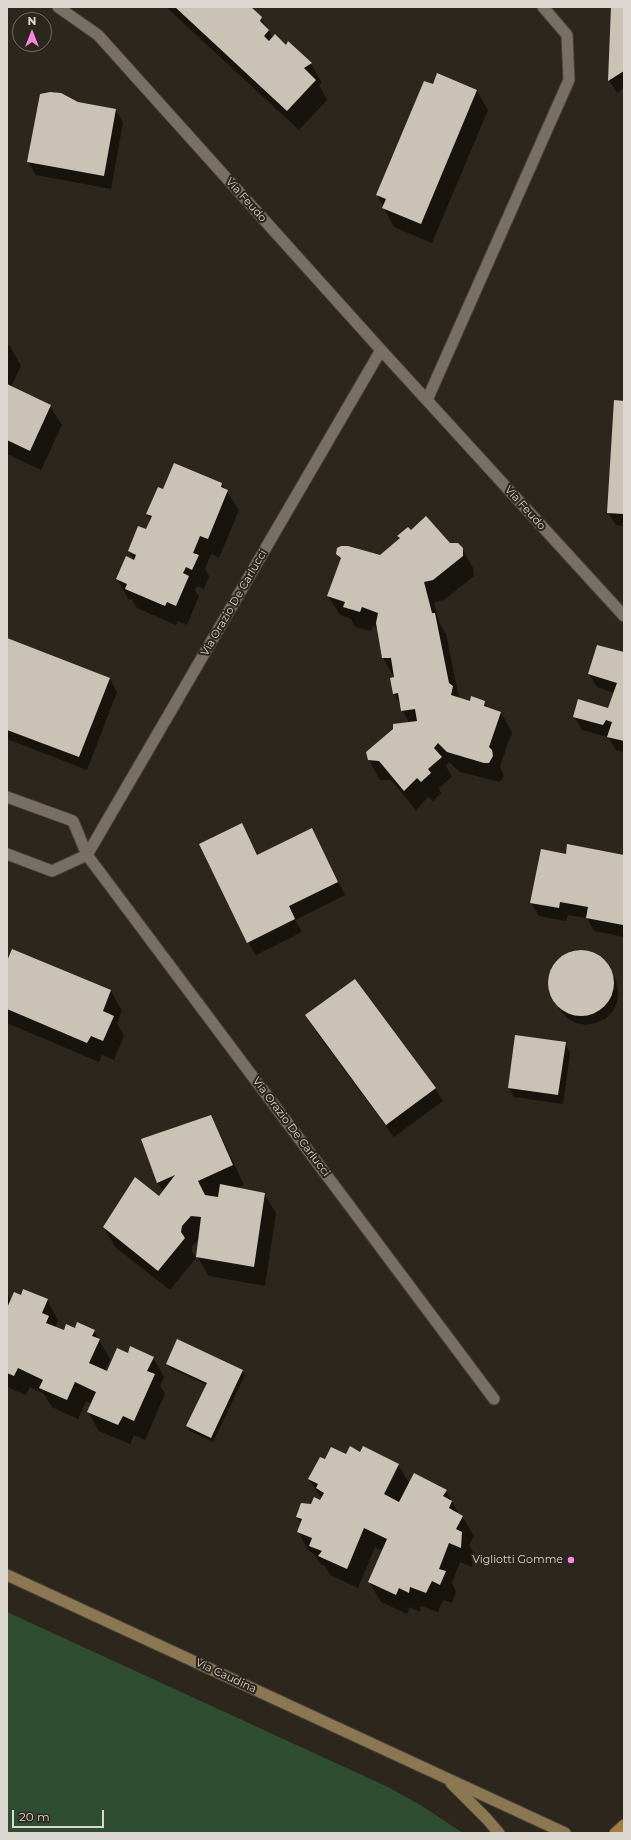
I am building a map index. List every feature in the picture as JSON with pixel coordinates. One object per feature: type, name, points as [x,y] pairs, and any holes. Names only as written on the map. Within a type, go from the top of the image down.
[{"type":"main road","name":"Via Caudina","points":[[7,1575],[565,1833]]},
{"type":"main road","name":"Via Caudina","points":[[445,1777],[500,1833]]},
{"type":"main road","points":[[615,1833],[624,1825]]},
{"type":"street","name":"Via Feudo","points":[[58,7],[98,35],[381,350],[624,616]]},
{"type":"street","points":[[427,400],[569,80],[567,35],[542,7]]},
{"type":"street","name":"Via Orazio De Carlucci","points":[[88,855],[381,350]]},
{"type":"street","name":"Via Orazio De Carlucci","points":[[7,797],[73,821],[88,855],[494,1399]]},
{"type":"street","points":[[7,854],[52,871],[88,855]]},
{"type":"green space","points":[[7,1612],[388,1787],[422,1806],[463,1833],[7,1833]]},
{"type":"building","points":[[175,7],[251,7],[262,17],[260,21],[269,30],[264,36],[269,41],[275,34],[286,45],[288,41],[312,63],[304,68],[316,80],[287,111]]},
{"type":"building","points":[[611,7],[624,7],[624,71],[608,81]]},
{"type":"building","points":[[437,73],[477,90],[421,224],[382,208],[386,199],[376,195],[424,81],[433,84]]},
{"type":"building","points":[[50,92],[61,93],[78,102],[116,109],[104,176],[27,162],[40,94]]},
{"type":"building","points":[[7,384],[51,405],[30,451],[7,440]]},
{"type":"building","points":[[614,400],[624,401],[624,514],[607,513]]},
{"type":"building","points":[[174,463],[222,483],[221,487],[228,490],[208,539],[200,536],[193,553],[199,555],[192,570],[186,567],[183,573],[189,576],[176,606],[167,602],[165,606],[125,589],[127,584],[116,579],[126,556],[134,560],[136,555],[128,551],[138,526],[146,529],[152,516],[146,514],[158,487],[163,489]]},
{"type":"building","points":[[426,516],[450,543],[458,543],[463,548],[463,556],[433,580],[424,582],[432,613],[435,613],[449,683],[453,686],[451,695],[470,701],[471,696],[485,701],[484,706],[501,712],[489,747],[492,750],[493,756],[489,763],[484,763],[447,752],[438,743],[434,748],[442,757],[428,769],[431,773],[421,782],[417,778],[404,791],[379,761],[368,760],[366,752],[393,729],[393,724],[417,721],[415,709],[401,711],[398,693],[393,694],[390,678],[394,677],[391,658],[382,658],[376,623],[378,613],[362,607],[360,612],[343,607],[345,602],[327,596],[341,558],[336,554],[337,548],[341,546],[348,546],[380,555],[400,538],[397,536],[408,527],[411,530]]},
{"type":"building","points":[[7,638],[110,678],[79,757],[7,730]]},
{"type":"building","points":[[597,645],[624,652],[624,741],[607,737],[612,722],[606,720],[603,725],[573,717],[578,699],[608,708],[617,683],[588,674]]},
{"type":"building","points":[[242,823],[257,855],[312,828],[338,882],[289,906],[295,919],[247,943],[199,844]]},
{"type":"building","points":[[567,844],[624,855],[623,925],[586,918],[588,907],[560,902],[559,908],[530,903],[541,849],[566,854]]},
{"type":"building","points":[[12,949],[111,990],[103,1011],[114,1016],[103,1041],[91,1036],[87,1043],[7,1009],[7,961]]},
{"type":"building","points":[[581,950],[593,953],[604,960],[611,971],[614,983],[611,995],[604,1006],[593,1013],[581,1016],[569,1013],[558,1006],[551,995],[548,983],[551,971],[558,960],[569,953]]},
{"type":"building","points":[[355,979],[436,1088],[386,1125],[305,1015]]},
{"type":"building","points":[[515,1035],[566,1042],[558,1095],[508,1088]]},
{"type":"building","points":[[211,1115],[233,1165],[198,1181],[205,1195],[218,1197],[220,1184],[265,1193],[254,1267],[196,1257],[201,1217],[191,1216],[182,1226],[181,1232],[185,1238],[158,1271],[103,1227],[135,1177],[159,1196],[175,1175],[157,1183],[141,1139]]},
{"type":"building","points":[[23,1289],[48,1299],[42,1313],[49,1316],[46,1323],[64,1330],[66,1324],[75,1328],[77,1322],[95,1330],[92,1336],[100,1339],[89,1363],[107,1371],[117,1348],[128,1353],[130,1346],[154,1357],[147,1371],[155,1374],[134,1421],[123,1416],[118,1425],[87,1412],[96,1392],[75,1382],[67,1400],[39,1388],[43,1380],[18,1368],[14,1376],[7,1373],[7,1308],[14,1292],[21,1295]]},
{"type":"building","points":[[177,1339],[243,1370],[211,1438],[186,1426],[207,1383],[166,1364]]},
{"type":"building","points":[[350,1446],[360,1452],[363,1446],[399,1464],[384,1494],[399,1502],[414,1473],[447,1490],[443,1496],[452,1501],[449,1508],[463,1516],[456,1529],[462,1532],[461,1548],[449,1543],[439,1569],[446,1571],[440,1585],[432,1581],[426,1593],[410,1587],[409,1593],[399,1588],[396,1595],[368,1582],[387,1539],[364,1528],[347,1569],[318,1556],[322,1551],[309,1546],[312,1538],[297,1532],[302,1519],[296,1517],[301,1503],[311,1504],[314,1497],[320,1500],[324,1493],[316,1488],[318,1484],[308,1479],[320,1457],[325,1459],[331,1447],[346,1454]]},
{"type":"place","name":"Vigliotti Gomme","points":[[571,1560]]}]
